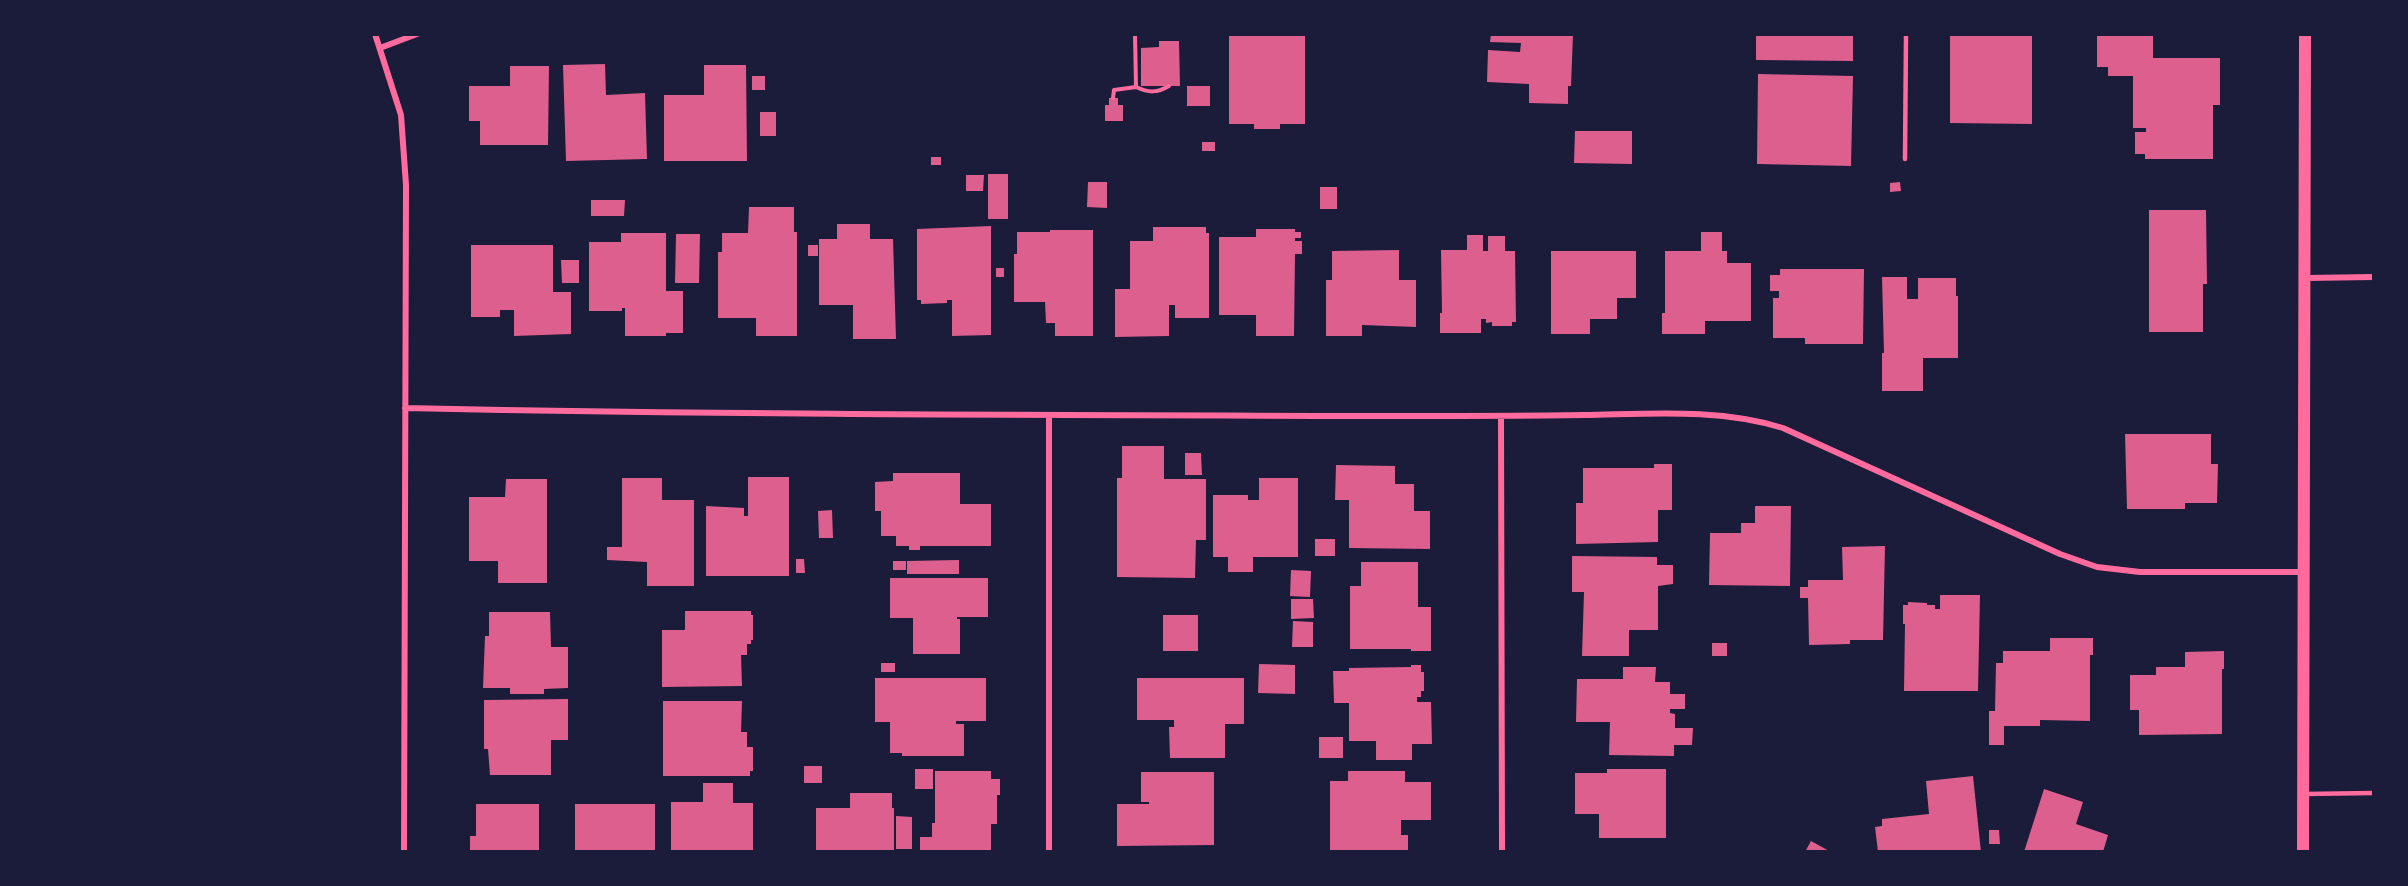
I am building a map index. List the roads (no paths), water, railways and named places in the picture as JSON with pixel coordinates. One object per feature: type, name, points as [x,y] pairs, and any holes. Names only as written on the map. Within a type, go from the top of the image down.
[{"type":"main road","points":[[2303,852],[2305,34]]},
{"type":"street","points":[[375,34],[401,115],[405,173],[404,852]]},
{"type":"street","points":[[380,48],[417,34]]},
{"type":"street","points":[[2305,278],[2373,278]]},
{"type":"street","points":[[405,408],[1049,415],[1501,416],[1669,413],[1722,415],[1755,419],[1783,428],[2060,554],[2097,567],[2140,572],[2304,572]]},
{"type":"street","points":[[1049,415],[1049,852]]},
{"type":"street","points":[[1501,416],[1502,852]]},
{"type":"lane","points":[[1905,159],[1906,34]]},
{"type":"lane","points":[[2303,794],[2373,792]]}]
